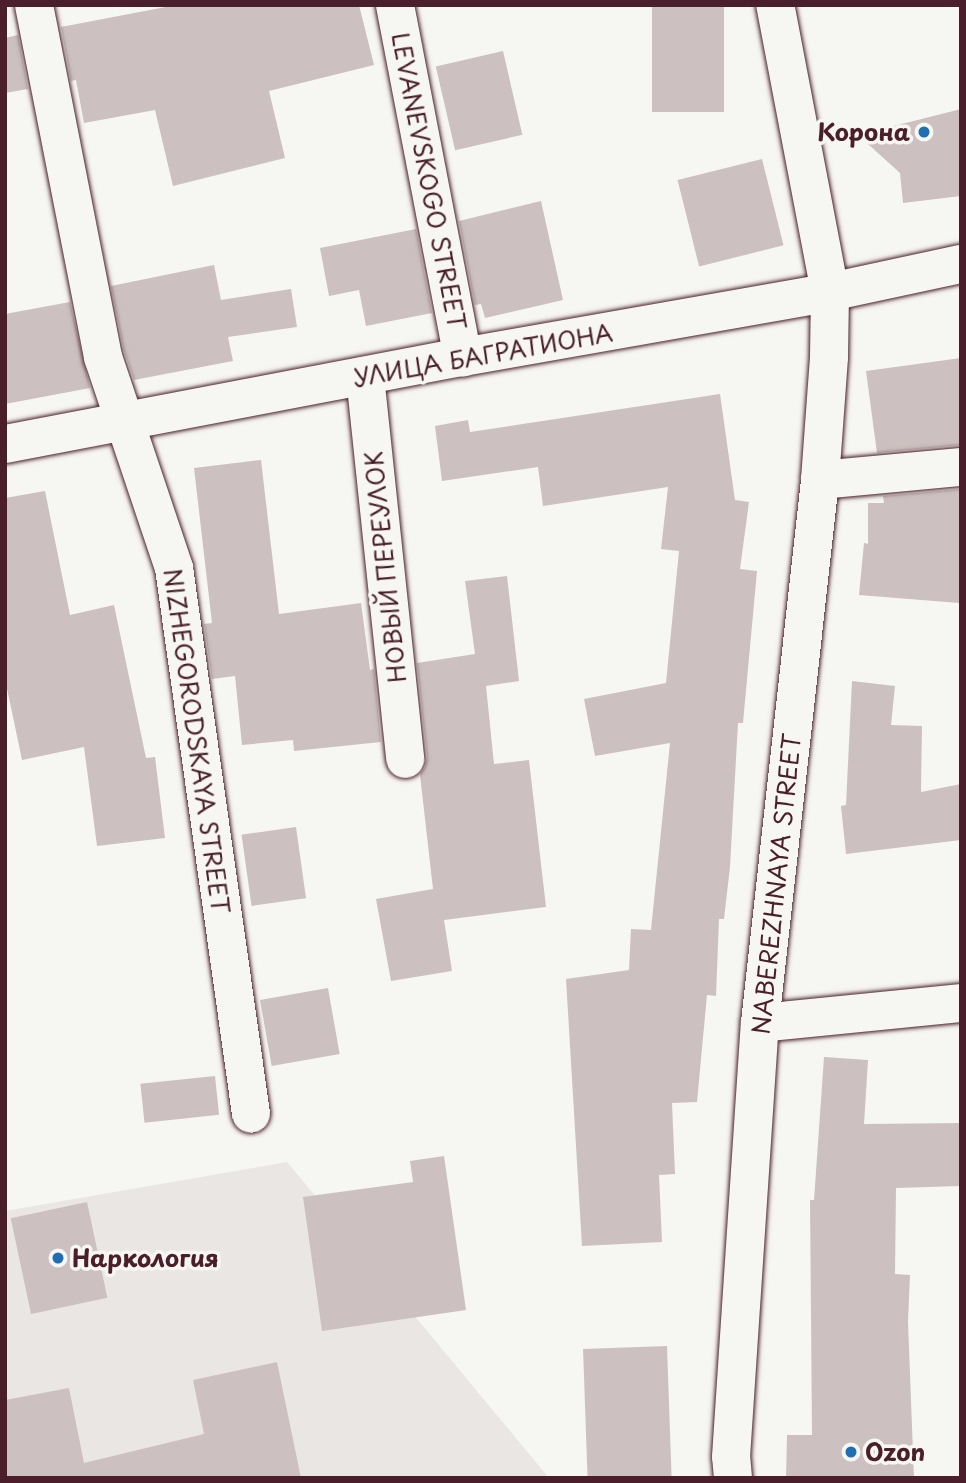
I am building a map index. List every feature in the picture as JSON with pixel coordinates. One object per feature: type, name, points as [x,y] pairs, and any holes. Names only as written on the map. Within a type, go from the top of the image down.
[{"type":"street","name":"NIZHEGORODSKAYA STREET","points":[[34,5],[103,357],[174,568],[251,1114]]},
{"type":"street","name":"LEVANEVSKOGO STREET","points":[[395,5],[463,357]]},
{"type":"street","name":"NABEREZHNAYA STREET","points":[[733,1478],[731,1457],[760,1023],[820,480],[829,357],[830,292],[775,5]]},
{"type":"street","name":"УЛИЦА БАГРАТИОНА","points":[[5,444],[463,357],[830,292],[961,264]]},
{"type":"street","name":"НОВЫЙ ПЕРЕУЛОК","points":[[365,376],[405,759]]},
{"type":"street","points":[[820,480],[961,467]]},
{"type":"street","points":[[760,1023],[961,1003]]},
{"type":"shaded area","points":[[287,1162],[549,1478],[5,1478],[5,1211]]},
{"type":"building","points":[[176,5],[359,5],[374,65],[269,91],[285,158],[173,186],[155,110],[84,123],[76,80],[71,81],[61,27]]},
{"type":"building","points":[[652,5],[724,5],[724,112],[652,112]]},
{"type":"building","points":[[18,35],[28,89],[5,93],[5,38]]},
{"type":"building","points":[[503,51],[522,135],[455,150],[436,67]]},
{"type":"building","points":[[961,109],[961,196],[903,203],[900,173],[858,135]]},
{"type":"building","points":[[762,159],[784,245],[699,266],[678,180]]},
{"type":"building","points":[[541,201],[563,300],[485,318],[481,304],[475,305],[459,221]]},
{"type":"building","points":[[416,229],[432,313],[366,326],[359,290],[329,296],[320,248]]},
{"type":"building","points":[[214,265],[221,300],[291,289],[297,327],[228,337],[233,361],[134,380],[124,351],[111,286]]},
{"type":"building","points":[[70,302],[90,388],[5,404],[5,314]]},
{"type":"building","points":[[961,358],[961,445],[877,453],[866,371]]},
{"type":"building","points":[[720,394],[735,500],[749,502],[740,569],[757,571],[743,723],[738,723],[730,867],[724,919],[719,919],[716,996],[707,995],[697,1102],[672,1103],[675,1174],[659,1175],[662,1242],[582,1246],[566,979],[629,970],[631,929],[651,930],[670,743],[595,756],[584,699],[666,683],[679,551],[661,549],[668,487],[543,506],[538,467],[442,481],[435,426],[468,420],[470,432]]},
{"type":"building","points":[[261,460],[279,614],[361,603],[370,670],[374,669],[381,742],[294,751],[293,740],[242,745],[235,676],[212,679],[204,624],[212,623],[194,468]]},
{"type":"building","points":[[961,489],[959,603],[859,595],[864,543],[868,544],[868,503],[884,503],[883,496]]},
{"type":"building","points":[[45,491],[70,615],[114,605],[146,758],[155,757],[165,838],[97,846],[84,747],[22,760],[5,679],[5,498]]},
{"type":"building","points":[[507,576],[519,681],[486,686],[494,764],[529,760],[546,907],[444,920],[452,971],[391,981],[376,899],[433,889],[420,775],[427,757],[417,663],[475,654],[465,581]]},
{"type":"building","points":[[852,681],[895,686],[891,725],[922,726],[921,792],[961,784],[961,840],[846,854],[841,806],[846,805]]},
{"type":"building","points":[[296,827],[306,898],[252,906],[242,835]]},
{"type":"building","points":[[328,988],[340,1054],[272,1066],[260,1000]]},
{"type":"building","points":[[824,1057],[868,1060],[864,1124],[961,1123],[961,1186],[896,1188],[895,1274],[910,1275],[908,1322],[914,1478],[786,1478],[787,1435],[812,1435],[810,1200],[814,1200]]},
{"type":"building","points":[[215,1076],[219,1115],[144,1123],[140,1084]]},
{"type":"building","points":[[444,1156],[466,1310],[322,1331],[303,1197],[413,1182],[410,1161]]},
{"type":"building","name":"Наркология","points":[[87,1202],[107,1298],[31,1314],[11,1218]]},
{"type":"building","points":[[667,1346],[672,1478],[588,1478],[583,1349]]},
{"type":"building","points":[[277,1362],[301,1478],[5,1478],[5,1400],[69,1388],[84,1463],[204,1434],[193,1380]]},
{"type":"place","name":"Корона","points":[[924,132]]},
{"type":"place","name":"Наркология","points":[[58,1258]]},
{"type":"place","name":"Ozon","points":[[851,1452]]}]
